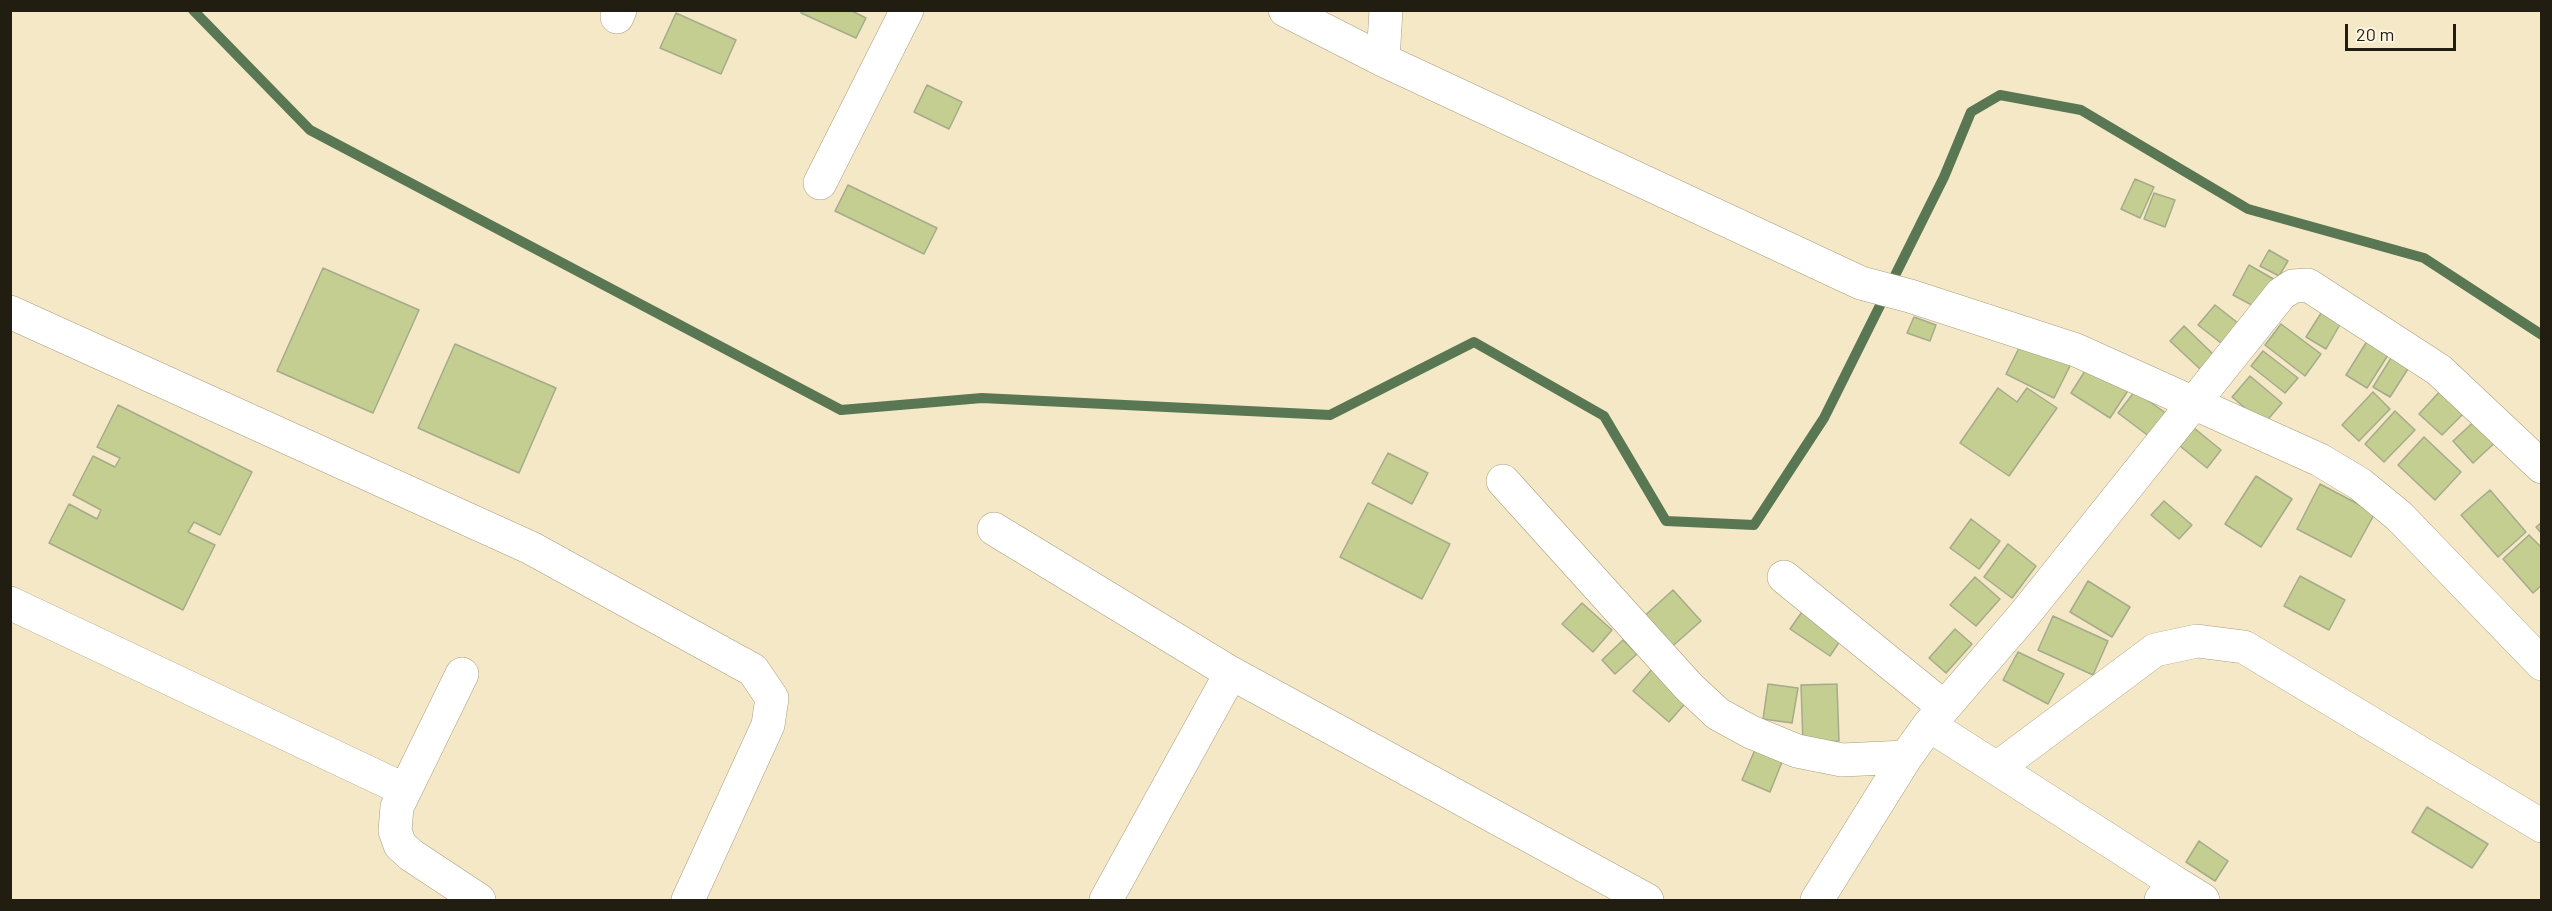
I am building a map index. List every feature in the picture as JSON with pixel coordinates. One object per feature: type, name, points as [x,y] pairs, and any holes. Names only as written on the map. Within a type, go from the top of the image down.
[{"type":"street","points":[[820,183],[907,10]]},
{"type":"street","points":[[1285,10],[1383,60],[1861,283],[1910,296],[2076,350],[2320,460],[2360,484],[2399,516],[2541,664]]},
{"type":"street","points":[[1383,60],[1386,10]]},
{"type":"street","points":[[1817,900],[1906,758],[1936,716],[2024,615],[2281,294],[2293,286],[2308,285],[2439,370],[2541,467]]},
{"type":"street","points":[[10,312],[531,548],[753,670],[772,698],[768,725],[688,900]]},
{"type":"street","points":[[1503,481],[1689,687],[1718,714],[1751,732],[1797,751],[1842,760],[1906,758]]},
{"type":"street","points":[[994,529],[1231,672],[1647,900]]},
{"type":"street","points":[[1784,577],[1936,716],[1997,768],[2167,891],[2203,900]]},
{"type":"street","points":[[10,603],[405,790]]},
{"type":"street","points":[[1997,768],[2155,650],[2197,641],[2244,647],[2541,826]]},
{"type":"street","points":[[1106,900],[1231,672]]},
{"type":"street","points":[[462,674],[397,807],[395,831],[400,845],[479,900]]},
{"type":"building","points":[[803,10],[850,10],[866,18],[856,38],[801,13]]},
{"type":"building","points":[[676,13],[736,40],[721,74],[660,48]]},
{"type":"building","points":[[927,85],[962,102],[949,129],[914,112]]},
{"type":"building","points":[[2135,179],[2154,187],[2140,218],[2121,209]]},
{"type":"building","points":[[848,185],[937,228],[924,254],[835,211]]},
{"type":"building","points":[[2154,193],[2175,200],[2165,227],[2144,219]]},
{"type":"building","points":[[2269,250],[2288,261],[2279,276],[2260,266]]},
{"type":"building","points":[[2249,265],[2277,281],[2261,310],[2233,295]]},
{"type":"building","points":[[323,268],[419,310],[373,413],[277,371]]},
{"type":"building","points":[[2215,305],[2238,323],[2221,343],[2198,325]]},
{"type":"building","points":[[2323,310],[2342,321],[2326,349],[2306,337]]},
{"type":"building","points":[[1914,317],[1936,325],[1930,341],[1907,333]]},
{"type":"building","points":[[2281,324],[2321,354],[2305,376],[2265,345]]},
{"type":"building","points":[[2184,326],[2214,355],[2200,369],[2170,341]]},
{"type":"building","points":[[2369,338],[2390,352],[2367,388],[2346,375]]},
{"type":"building","points":[[2023,340],[2071,364],[2054,398],[2006,374]]},
{"type":"building","points":[[455,344],[556,388],[519,473],[418,428]]},
{"type":"building","points":[[2396,350],[2413,361],[2390,397],[2373,387]]},
{"type":"building","points":[[2263,351],[2298,378],[2285,393],[2251,366]]},
{"type":"building","points":[[2090,363],[2129,389],[2110,418],[2071,393]]},
{"type":"building","points":[[2250,376],[2282,403],[2264,424],[2232,397]]},
{"type":"building","points":[[2444,387],[2467,410],[2442,435],[2419,414]]},
{"type":"building","points":[[1998,388],[2017,402],[2027,388],[2057,408],[2009,476],[1960,443]]},
{"type":"building","points":[[2135,391],[2167,414],[2150,437],[2118,413]]},
{"type":"building","points":[[2373,392],[2390,409],[2359,441],[2342,425]]},
{"type":"building","points":[[118,405],[252,472],[220,535],[194,522],[188,532],[215,545],[183,610],[49,543],[69,504],[97,519],[101,510],[73,495],[93,456],[115,467],[120,458],[97,447]]},
{"type":"building","points":[[2395,411],[2415,430],[2384,462],[2365,444]]},
{"type":"building","points":[[2480,416],[2500,438],[2473,463],[2453,441]]},
{"type":"building","points":[[2194,428],[2221,450],[2207,468],[2180,446]]},
{"type":"building","points":[[2424,437],[2461,472],[2435,500],[2398,465]]},
{"type":"building","points":[[1388,453],[1428,473],[1412,504],[1372,483]]},
{"type":"building","points":[[2256,476],[2292,499],[2261,547],[2225,524]]},
{"type":"building","points":[[2320,484],[2375,513],[2351,557],[2297,529]]},
{"type":"building","points":[[2490,490],[2526,532],[2498,557],[2461,515]]},
{"type":"building","points":[[2164,501],[2192,525],[2179,539],[2151,515]]},
{"type":"building","points":[[1368,503],[1450,544],[1422,599],[1340,557]]},
{"type":"building","points":[[1971,519],[2000,541],[1979,569],[1950,548]]},
{"type":"building","points":[[2542,522],[2542,534],[2536,527]]},
{"type":"building","points":[[2529,535],[2542,548],[2542,585],[2533,593],[2503,559]]},
{"type":"building","points":[[2008,544],[2036,566],[2012,598],[1984,577]]},
{"type":"building","points":[[2300,576],[2345,600],[2329,630],[2284,606]]},
{"type":"building","points":[[1975,577],[2000,599],[1976,626],[1950,605]]},
{"type":"building","points":[[2088,581],[2130,607],[2112,637],[2070,612]]},
{"type":"building","points":[[1673,590],[1701,621],[1667,651],[1640,620]]},
{"type":"building","points":[[1582,603],[1612,630],[1593,652],[1562,624]]},
{"type":"building","points":[[1804,609],[1844,635],[1830,656],[1790,629]]},
{"type":"building","points":[[2053,616],[2108,641],[2093,675],[2038,650]]},
{"type":"building","points":[[1955,629],[1972,644],[1946,673],[1929,658]]},
{"type":"building","points":[[1623,640],[1637,654],[1615,674],[1602,660]]},
{"type":"building","points":[[2018,652],[2064,674],[2048,704],[2003,680]]},
{"type":"building","points":[[1653,668],[1689,699],[1669,722],[1633,691]]},
{"type":"building","points":[[1768,684],[1798,688],[1792,723],[1763,719]]},
{"type":"building","points":[[1837,684],[1839,741],[1803,743],[1801,685]]},
{"type":"building","points":[[1757,745],[1784,757],[1770,792],[1742,780]]},
{"type":"building","points":[[2427,807],[2488,844],[2472,868],[2412,832]]},
{"type":"building","points":[[2199,841],[2228,861],[2215,881],[2186,862]]},
{"type":"waterway","points":[[193,10],[310,130],[841,410],[982,398],[1330,415],[1474,342],[1604,416],[1666,521],[1754,525],[1824,418],[1944,177],[1971,112],[2000,95],[2081,110],[2248,209],[2424,258],[2542,335]]}]
